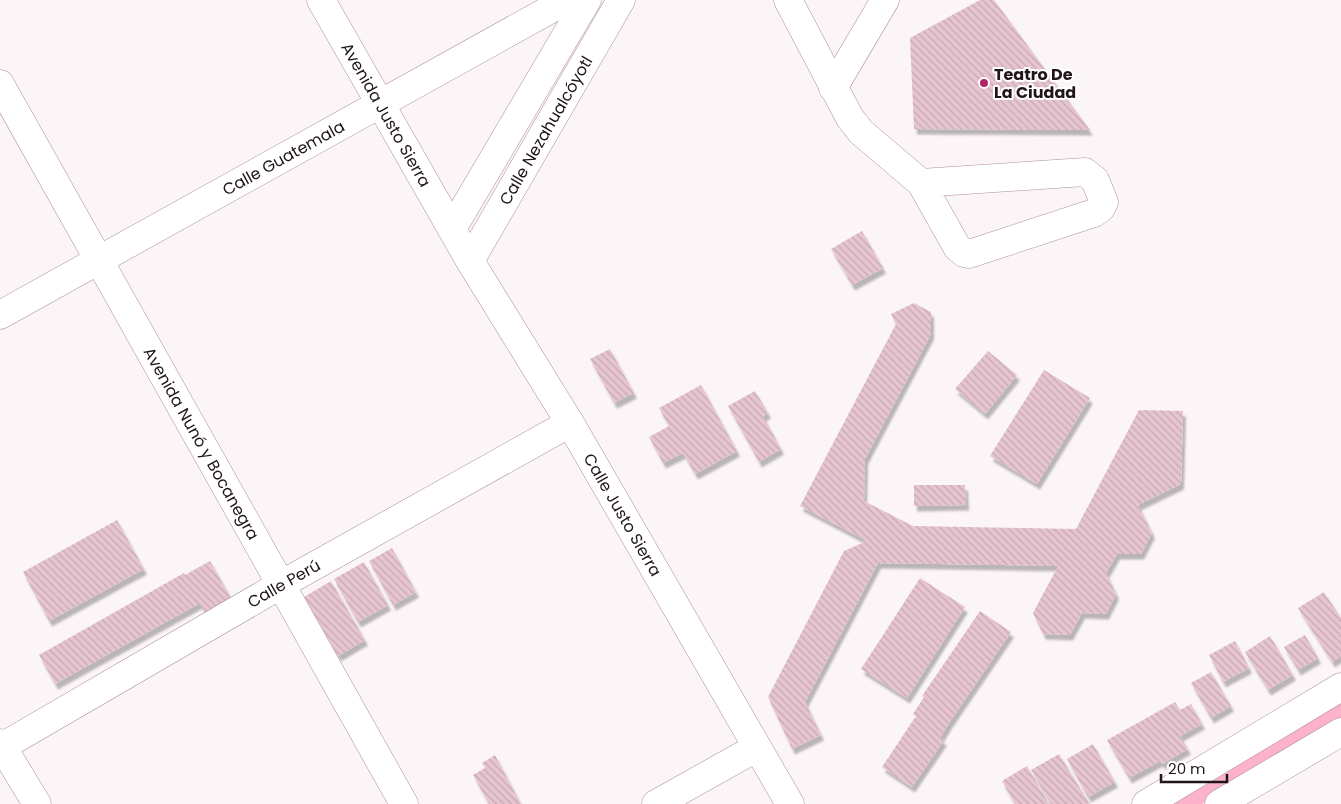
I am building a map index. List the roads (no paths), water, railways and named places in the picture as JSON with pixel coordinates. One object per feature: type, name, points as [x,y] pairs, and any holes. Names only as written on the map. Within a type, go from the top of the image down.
[{"type":"street","name":"Avenida Justo Sierra","points":[[321,0],[452,229]]},
{"type":"street","name":"Calle Guatemala","points":[[0,315],[567,0]]},
{"type":"street","name":"Calle Nezahualcóyotl","points":[[452,229],[587,0]]},
{"type":"street","name":"Calle Nezahualcóyotl","points":[[470,261],[621,0]]},
{"type":"street","points":[[788,0],[850,118],[861,132],[921,182],[957,247],[964,253],[969,254],[1094,213],[1101,208],[1104,202],[1095,180],[1084,172],[921,182]]},
{"type":"street","points":[[833,88],[885,0]]},
{"type":"street","name":"Avenida Nunó y Bocanegra","points":[[0,84],[404,804]]},
{"type":"street","name":"Calle Justo Sierra","points":[[452,229],[570,423],[790,804]]},
{"type":"street","name":"Calle Perú","points":[[1,746],[282,584],[570,423]]},
{"type":"street","points":[[1146,804],[1341,687]]},
{"type":"street","points":[[1282,722],[1301,755]]},
{"type":"street","points":[[1219,804],[1341,732]]},
{"type":"street","points":[[1,746],[37,804]]},
{"type":"street","points":[[656,804],[756,748]]},
{"type":"place","name":"Teatro De La Ciudad","points":[[984,83]]}]
